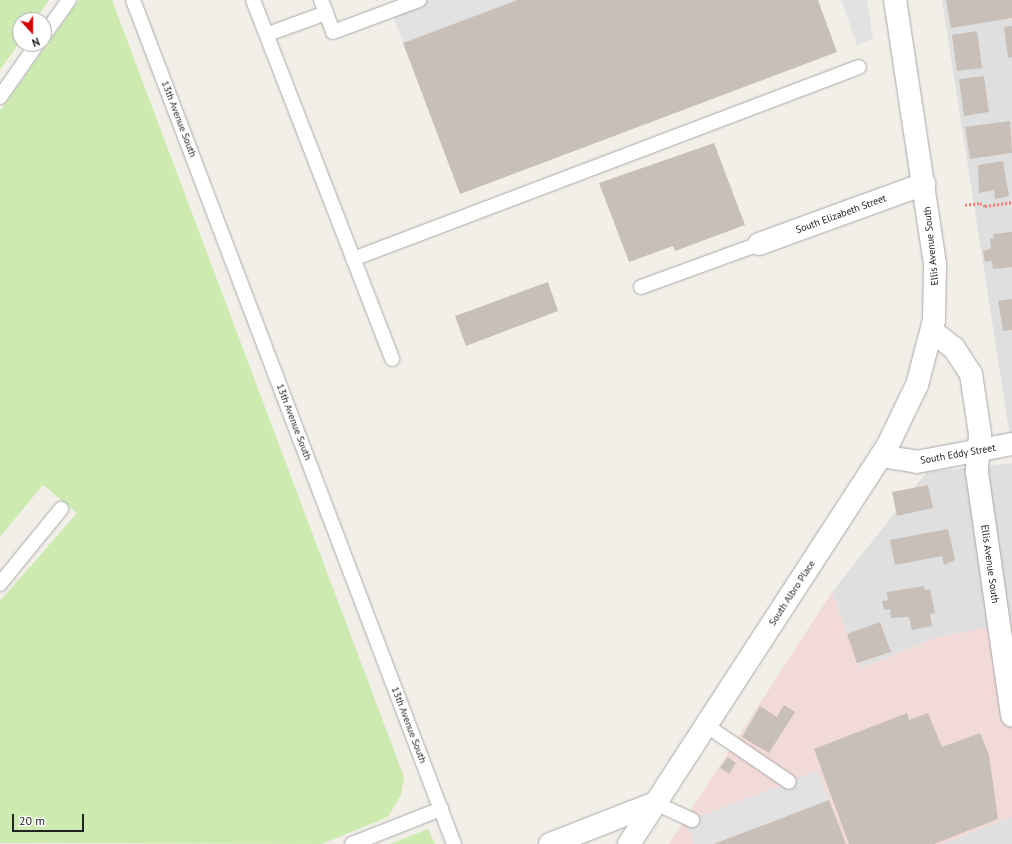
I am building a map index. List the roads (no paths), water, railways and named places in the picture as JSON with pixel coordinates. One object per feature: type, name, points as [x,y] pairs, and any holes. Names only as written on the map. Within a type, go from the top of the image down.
[{"type":"street","name":"Ellis Avenue South","points":[[895,0],[935,264],[936,293],[932,331],[954,348],[971,374],[980,434],[977,472],[1012,715]]},
{"type":"street","name":"South Elizabeth Street","points":[[759,244],[924,184]]},
{"type":"street","name":"South Albro Place","points":[[629,844],[881,456],[917,385],[932,331]]},
{"type":"street","name":"South Eddy Street","points":[[881,456],[917,462],[1012,444]]},
{"type":"street","points":[[550,844],[656,804]]},
{"type":"lane","points":[[52,24],[69,0]]},
{"type":"lane","name":"13th Avenue South","points":[[133,0],[454,844]]},
{"type":"lane","points":[[253,0],[268,34],[392,359]]},
{"type":"lane","points":[[268,34],[324,6],[333,32],[419,0]]},
{"type":"lane","points":[[0,97],[32,52]]},
{"type":"lane","points":[[354,258],[859,67]]},
{"type":"lane","points":[[641,286],[759,244]]},
{"type":"lane","points":[[0,584],[61,509]]},
{"type":"lane","points":[[707,726],[789,782]]},
{"type":"lane","points":[[656,804],[692,820]]},
{"type":"lane","points":[[352,844],[441,809]]}]
